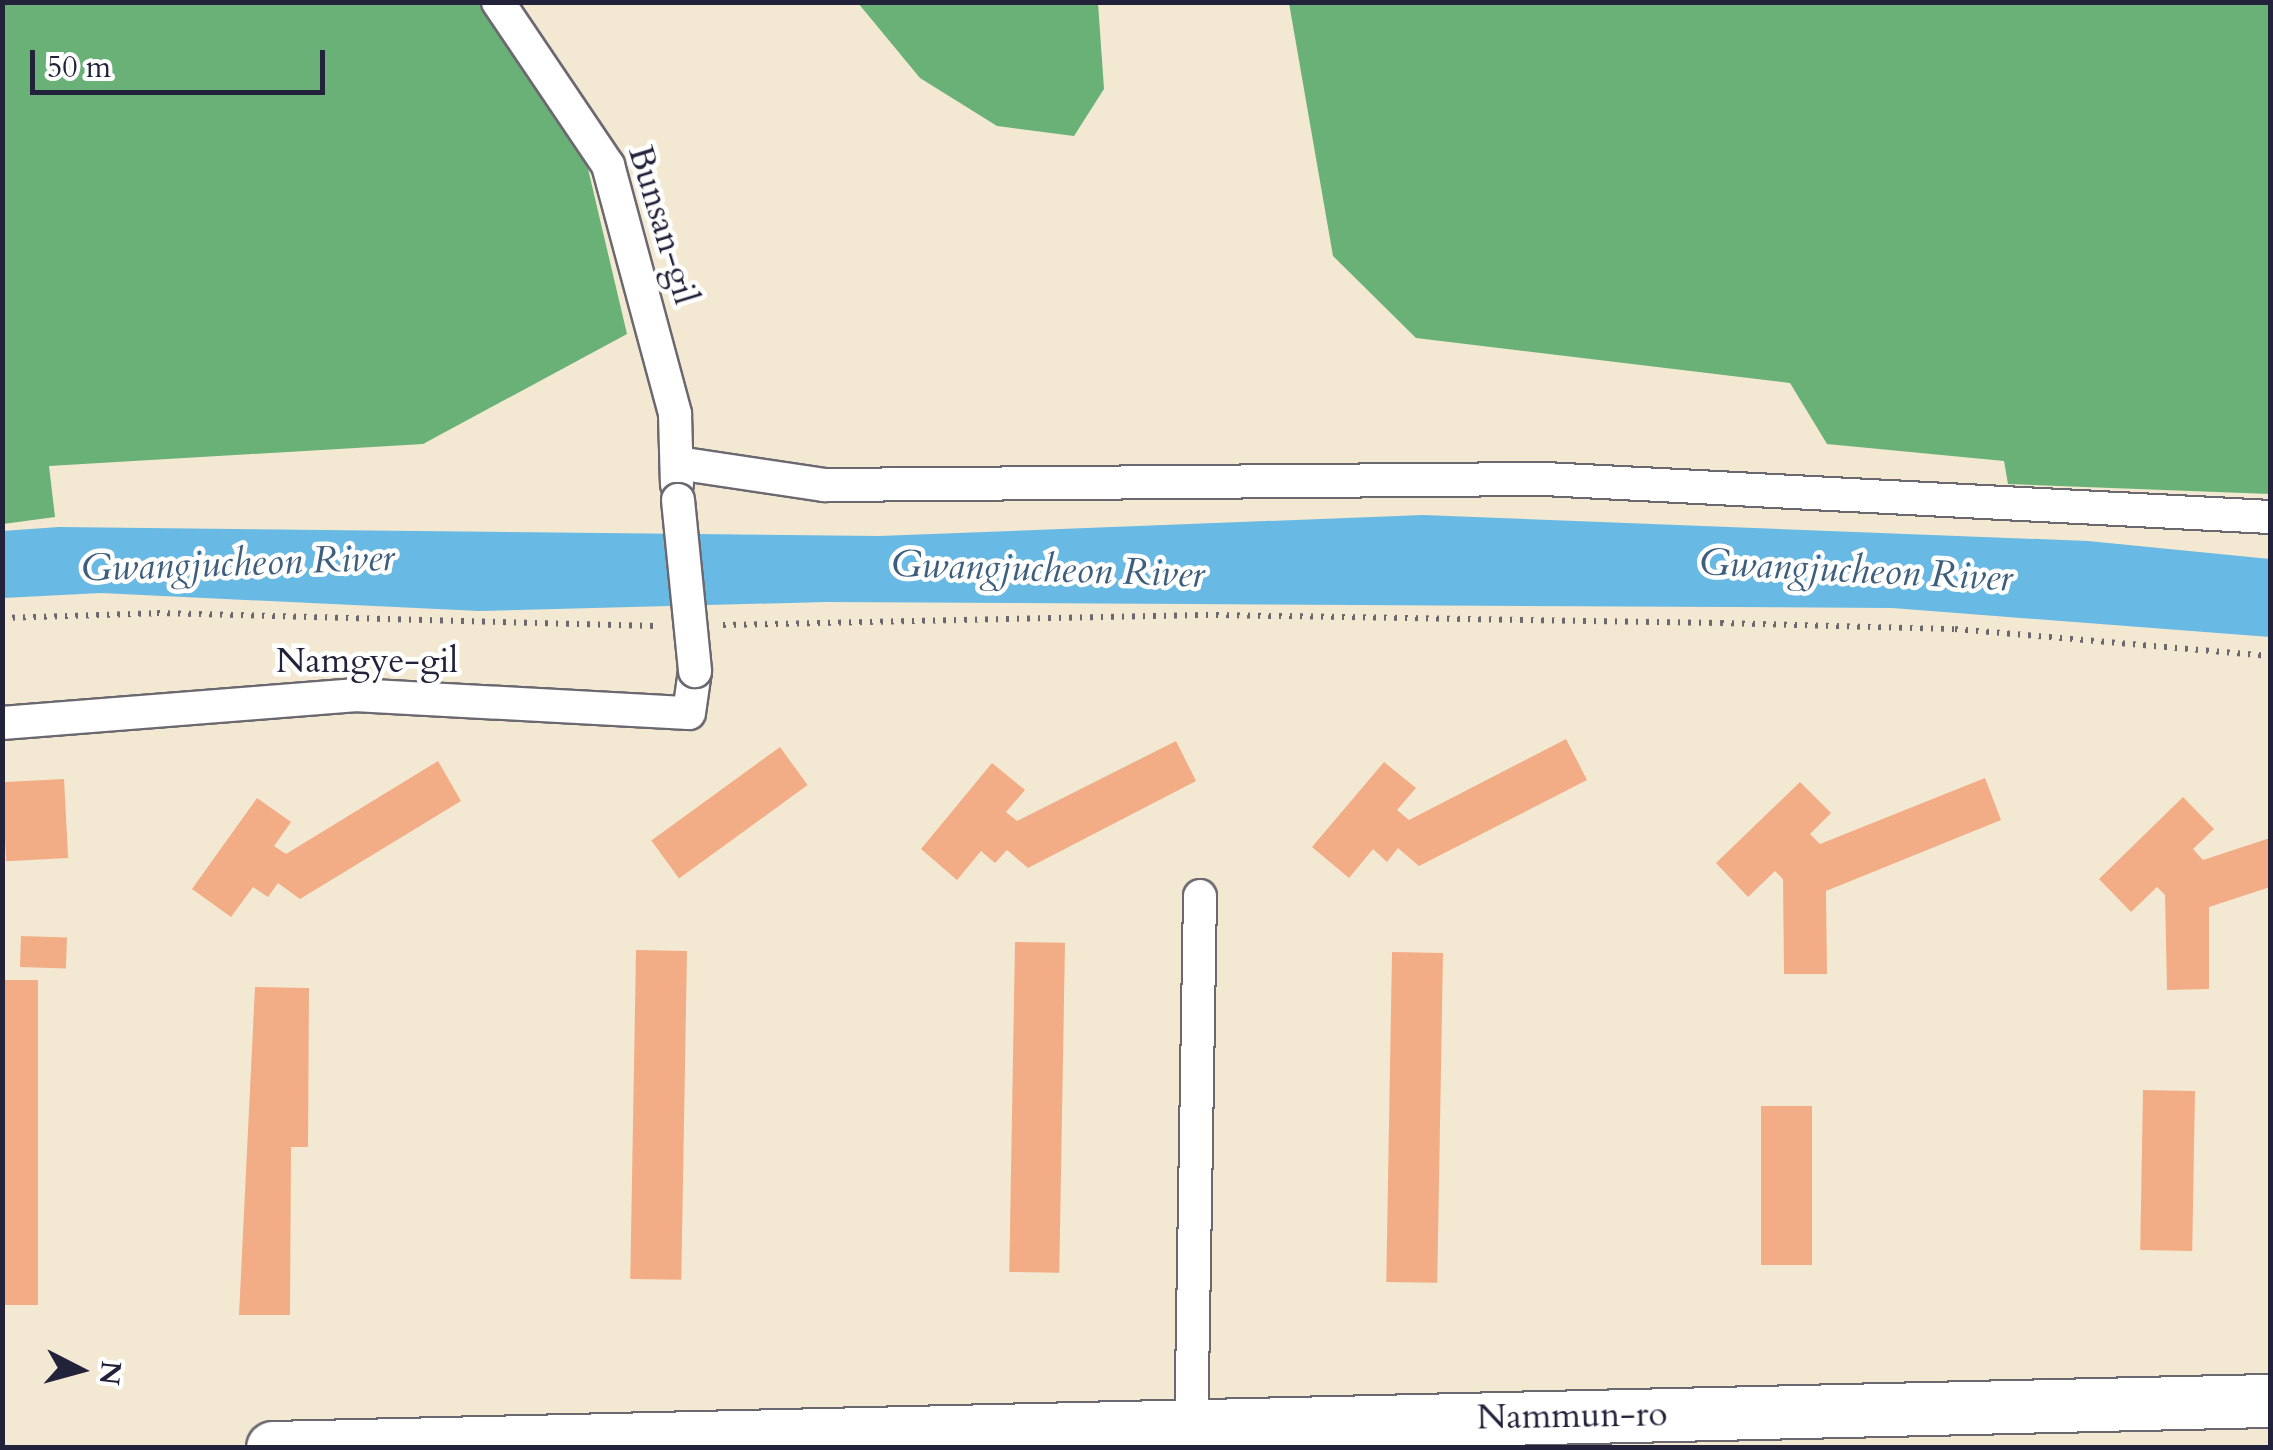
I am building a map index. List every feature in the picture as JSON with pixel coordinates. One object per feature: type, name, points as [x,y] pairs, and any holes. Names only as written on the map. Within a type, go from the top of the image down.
[{"type":"main road","name":"Nammun-ro","points":[[273,1448],[1192,1436],[2270,1401]]},
{"type":"street","name":"Bunsan-gil","points":[[498,2],[608,165],[675,414],[678,500],[695,671]]},
{"type":"street","points":[[678,463],[824,485],[1544,480],[2270,518]]},
{"type":"street","name":"Namgye-gil","points":[[2,723],[354,696],[688,713],[695,671]]},
{"type":"street","points":[[1192,1436],[1200,896]]},
{"type":"path","points":[[2,618],[157,612],[496,628],[675,626]]},
{"type":"path","points":[[712,626],[1160,615],[1721,623],[1955,629],[2270,656]]},
{"type":"green space","points":[[2,3],[480,3],[585,156],[627,334],[423,444],[49,466],[55,517],[3,524]]},
{"type":"green space","points":[[858,3],[1098,3],[1104,89],[1074,136],[997,126],[920,78]]},
{"type":"green space","points":[[1289,3],[2270,3],[2270,494],[2008,484],[2004,461],[1827,444],[1790,383],[1416,338],[1333,256]]},
{"type":"water","name":"Gwangjucheon River","points":[[1423,515],[2088,541],[2270,559],[2270,637],[1892,608],[826,602],[479,611],[101,593],[3,598],[2,531],[59,527],[879,536]]},
{"type":"building","points":[[1566,739],[1587,780],[1419,866],[1398,848],[1387,862],[1373,849],[1349,878],[1312,847],[1384,762],[1416,788],[1397,810],[1409,820]]},
{"type":"building","points":[[1176,741],[1196,781],[1028,868],[1007,850],[995,863],[981,851],[957,880],[921,849],[992,763],[1025,790],[1006,812],[1017,821]]},
{"type":"building","points":[[780,747],[808,785],[679,878],[651,840]]},
{"type":"building","points":[[438,761],[461,801],[300,899],[278,883],[268,897],[253,887],[231,917],[192,889],[257,798],[291,822],[274,846],[286,854]]},
{"type":"building","points":[[1985,778],[2001,820],[1826,891],[1827,974],[1784,974],[1783,879],[1775,871],[1748,897],[1716,863],[1800,782],[1831,813],[1810,834],[1820,844]]},
{"type":"building","points":[[64,779],[68,858],[6,861],[2,782]]},
{"type":"building","points":[[2183,797],[2214,829],[2193,849],[2203,860],[2270,838],[2270,887],[2209,907],[2209,989],[2167,990],[2165,895],[2157,887],[2131,912],[2099,879]]},
{"type":"building","points":[[21,936],[67,938],[66,969],[20,967]]},
{"type":"building","points":[[1015,942],[1065,943],[1059,1273],[1009,1272]]},
{"type":"building","points":[[636,950],[687,951],[681,1280],[630,1279]]},
{"type":"building","points":[[1392,952],[1443,953],[1437,1283],[1386,1282]]},
{"type":"building","points":[[2,980],[38,980],[38,1305],[2,1305]]},
{"type":"building","points":[[255,987],[309,988],[308,1147],[291,1147],[290,1315],[239,1315]]},
{"type":"building","points":[[2143,1090],[2195,1091],[2192,1251],[2140,1250]]},
{"type":"building","points":[[1761,1106],[1812,1106],[1812,1265],[1761,1265]]}]
